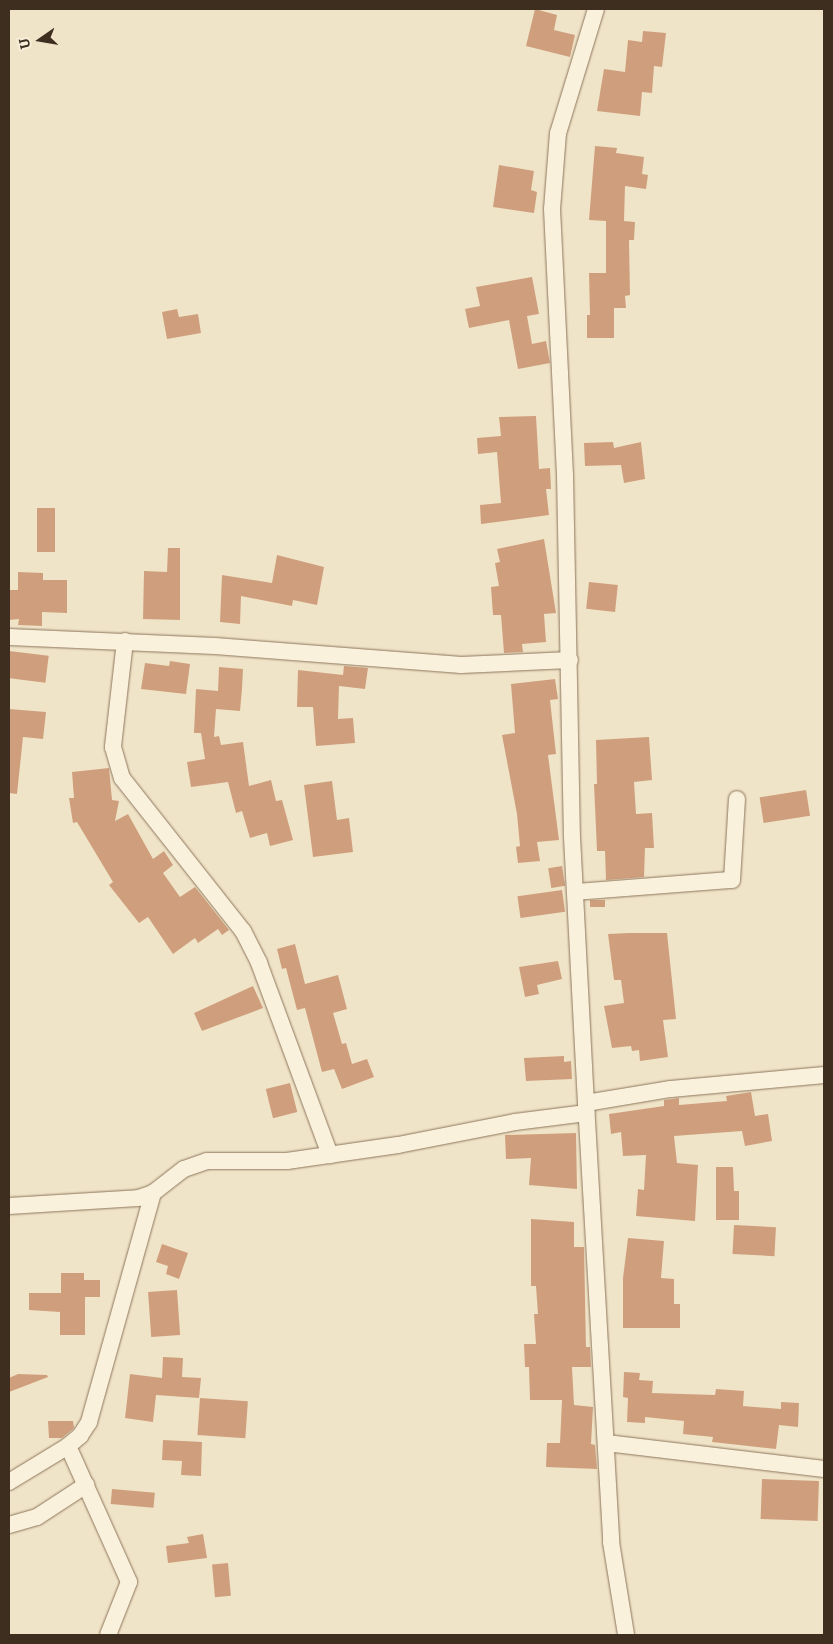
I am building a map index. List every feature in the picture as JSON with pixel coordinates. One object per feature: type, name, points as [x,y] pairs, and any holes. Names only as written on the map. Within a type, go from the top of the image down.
[{"type":"street","points":[[596,9],[560,124],[553,176],[553,265],[570,660],[575,892],[586,1108],[611,1542],[626,1635]]},
{"type":"street","points":[[9,637],[125,641],[461,665],[570,660]]},
{"type":"street","points":[[125,641],[113,747],[122,778],[244,931],[259,963],[330,1155]]},
{"type":"street","points":[[575,892],[732,880],[738,799]]},
{"type":"street","points":[[9,1206],[129,1199],[153,1193],[184,1169],[208,1161],[287,1161],[330,1155],[515,1122],[671,1089],[824,1075]]},
{"type":"street","points":[[9,1482],[68,1446],[80,1436],[89,1422],[153,1193]]},
{"type":"street","points":[[606,1442],[824,1470]]},
{"type":"street","points":[[68,1446],[129,1585],[113,1619],[108,1635]]},
{"type":"street","points":[[9,1525],[37,1516],[86,1485]]},
{"type":"building","points":[[535,9],[557,15],[554,30],[575,35],[570,57],[526,46]]},
{"type":"building","points":[[643,31],[666,33],[662,67],[654,66],[652,93],[642,92],[640,116],[597,111],[604,69],[625,72],[628,40],[642,42]]},
{"type":"building","points":[[595,146],[617,148],[616,153],[644,157],[642,174],[648,175],[646,189],[625,186],[624,221],[635,222],[634,240],[629,240],[630,295],[625,296],[626,308],[614,308],[614,338],[587,338],[587,315],[590,315],[589,273],[606,273],[606,221],[589,220]]},
{"type":"building","points":[[499,165],[534,171],[531,190],[537,192],[534,213],[493,207]]},
{"type":"building","points":[[532,277],[539,314],[527,316],[532,344],[546,341],[550,363],[518,369],[509,320],[469,328],[465,309],[480,306],[476,287]]},
{"type":"building","points":[[177,309],[179,317],[198,314],[201,333],[167,339],[162,312]]},
{"type":"building","points":[[536,416],[539,469],[550,468],[551,489],[546,489],[549,515],[481,524],[480,505],[501,503],[497,452],[478,454],[477,438],[501,436],[499,417]]},
{"type":"building","points":[[613,442],[614,448],[641,442],[645,479],[624,483],[621,465],[585,466],[584,443]]},
{"type":"building","points":[[37,508],[55,508],[55,552],[37,552]]},
{"type":"building","points":[[544,539],[556,613],[544,614],[546,642],[522,644],[523,652],[504,653],[501,615],[493,615],[491,587],[499,586],[495,563],[500,562],[497,549]]},
{"type":"building","points":[[168,548],[180,548],[180,620],[143,619],[144,571],[167,572]]},
{"type":"building","points":[[277,555],[324,567],[317,605],[293,600],[292,606],[241,596],[240,624],[220,622],[222,575],[272,583]]},
{"type":"building","points":[[18,572],[43,573],[43,580],[67,580],[67,613],[42,612],[42,626],[18,625],[19,619],[9,620],[9,590],[18,590]]},
{"type":"building","points":[[589,582],[618,585],[615,612],[586,609]]},
{"type":"building","points":[[9,651],[49,656],[45,683],[9,678]]},
{"type":"building","points":[[170,661],[190,664],[186,694],[141,689],[145,663],[169,666]]},
{"type":"building","points":[[344,666],[368,668],[365,689],[339,686],[338,719],[353,718],[355,743],[316,746],[313,707],[297,707],[298,670],[343,675]]},
{"type":"building","points":[[219,667],[243,669],[242,689],[240,711],[216,709],[214,737],[219,736],[221,745],[243,742],[249,786],[271,780],[276,801],[282,800],[293,840],[270,846],[267,833],[250,838],[242,811],[236,813],[228,782],[191,787],[187,762],[205,759],[201,733],[194,733],[196,689],[218,691]]},
{"type":"building","points":[[555,679],[558,699],[550,700],[556,754],[548,755],[559,840],[537,842],[540,861],[518,863],[516,847],[520,846],[517,814],[502,735],[515,733],[511,684]]},
{"type":"building","points":[[9,709],[46,712],[43,739],[23,737],[17,794],[9,793]]},
{"type":"building","points":[[649,737],[652,780],[634,782],[636,814],[652,813],[654,848],[645,848],[644,877],[606,880],[605,851],[597,851],[594,784],[597,784],[596,740]]},
{"type":"building","points":[[109,768],[112,800],[119,801],[115,821],[128,814],[153,859],[164,851],[173,865],[163,873],[180,897],[195,887],[229,930],[222,935],[218,929],[198,943],[195,938],[173,954],[148,917],[139,923],[109,885],[113,882],[77,822],[73,823],[69,798],[74,798],[72,772]]},
{"type":"building","points":[[332,781],[337,820],[349,818],[353,852],[313,857],[304,785]]},
{"type":"building","points":[[806,790],[810,816],[764,823],[760,797]]},
{"type":"building","points":[[562,866],[565,886],[551,888],[548,868]]},
{"type":"building","points":[[562,890],[565,912],[520,918],[517,896]]},
{"type":"building","points":[[590,900],[605,900],[605,907],[590,907]]},
{"type":"building","points":[[667,933],[676,1019],[663,1020],[668,1057],[640,1061],[639,1050],[632,1051],[631,1046],[612,1048],[604,1006],[624,1003],[621,980],[614,980],[608,934]]},
{"type":"building","points":[[295,944],[305,984],[338,975],[347,1009],[333,1013],[342,1044],[346,1043],[352,1064],[367,1059],[374,1077],[342,1089],[334,1069],[322,1072],[305,1008],[297,1010],[286,968],[282,969],[277,949]]},
{"type":"building","points":[[558,961],[562,979],[537,985],[539,994],[525,997],[519,967]]},
{"type":"building","points":[[253,986],[263,1008],[202,1031],[194,1013]]},
{"type":"building","points":[[564,1056],[564,1062],[571,1061],[572,1079],[526,1081],[524,1058]]},
{"type":"building","points":[[290,1083],[297,1112],[273,1118],[266,1089]]},
{"type":"building","points":[[751,1092],[755,1116],[768,1114],[772,1141],[745,1146],[742,1131],[674,1136],[677,1163],[698,1165],[695,1221],[636,1216],[638,1189],[644,1190],[646,1155],[623,1156],[621,1132],[611,1134],[609,1114],[664,1106],[664,1100],[679,1098],[679,1105],[727,1101],[726,1096]]},
{"type":"building","points":[[576,1133],[577,1189],[529,1185],[531,1158],[506,1159],[505,1135]]},
{"type":"building","points":[[716,1167],[733,1167],[734,1191],[739,1191],[739,1220],[716,1220]]},
{"type":"building","points":[[531,1219],[574,1222],[574,1247],[584,1247],[586,1347],[590,1347],[591,1367],[572,1367],[574,1405],[593,1407],[591,1444],[595,1445],[597,1469],[546,1467],[547,1443],[560,1443],[562,1400],[530,1400],[529,1367],[525,1367],[524,1344],[536,1344],[534,1314],[538,1314],[536,1286],[531,1286]]},
{"type":"building","points":[[734,1225],[776,1227],[774,1256],[732,1254]]},
{"type":"building","points":[[628,1238],[664,1241],[661,1278],[674,1279],[674,1304],[680,1304],[680,1328],[623,1328],[623,1278]]},
{"type":"building","points":[[162,1244],[188,1253],[179,1279],[166,1274],[168,1266],[156,1262]]},
{"type":"building","points":[[61,1273],[84,1273],[84,1280],[100,1280],[100,1297],[85,1297],[85,1335],[60,1335],[60,1312],[29,1310],[29,1293],[61,1293]]},
{"type":"building","points":[[177,1290],[180,1335],[151,1337],[148,1292]]},
{"type":"building","points":[[163,1357],[183,1358],[182,1377],[201,1378],[199,1398],[156,1395],[153,1422],[125,1418],[130,1374],[162,1378]]},
{"type":"building","points":[[624,1372],[640,1373],[639,1380],[653,1381],[652,1393],[715,1395],[716,1389],[744,1391],[743,1406],[781,1409],[781,1402],[799,1403],[798,1427],[779,1425],[776,1449],[712,1442],[713,1437],[683,1434],[684,1421],[645,1417],[645,1423],[627,1422],[628,1398],[623,1397]]},
{"type":"building","points":[[18,1374],[47,1375],[48,1377],[9,1392],[9,1378]]},
{"type":"building","points":[[200,1398],[248,1401],[245,1438],[197,1435]]},
{"type":"building","points":[[48,1421],[73,1421],[74,1428],[62,1438],[49,1438]]},
{"type":"building","points":[[163,1440],[202,1442],[201,1476],[181,1475],[182,1461],[162,1460]]},
{"type":"building","points":[[762,1479],[819,1481],[818,1521],[761,1519]]},
{"type":"building","points":[[112,1489],[155,1493],[154,1508],[111,1504]]},
{"type":"building","points":[[203,1534],[207,1558],[168,1563],[166,1546],[189,1543],[187,1537]]},
{"type":"building","points":[[228,1563],[231,1596],[215,1597],[212,1564]]}]
